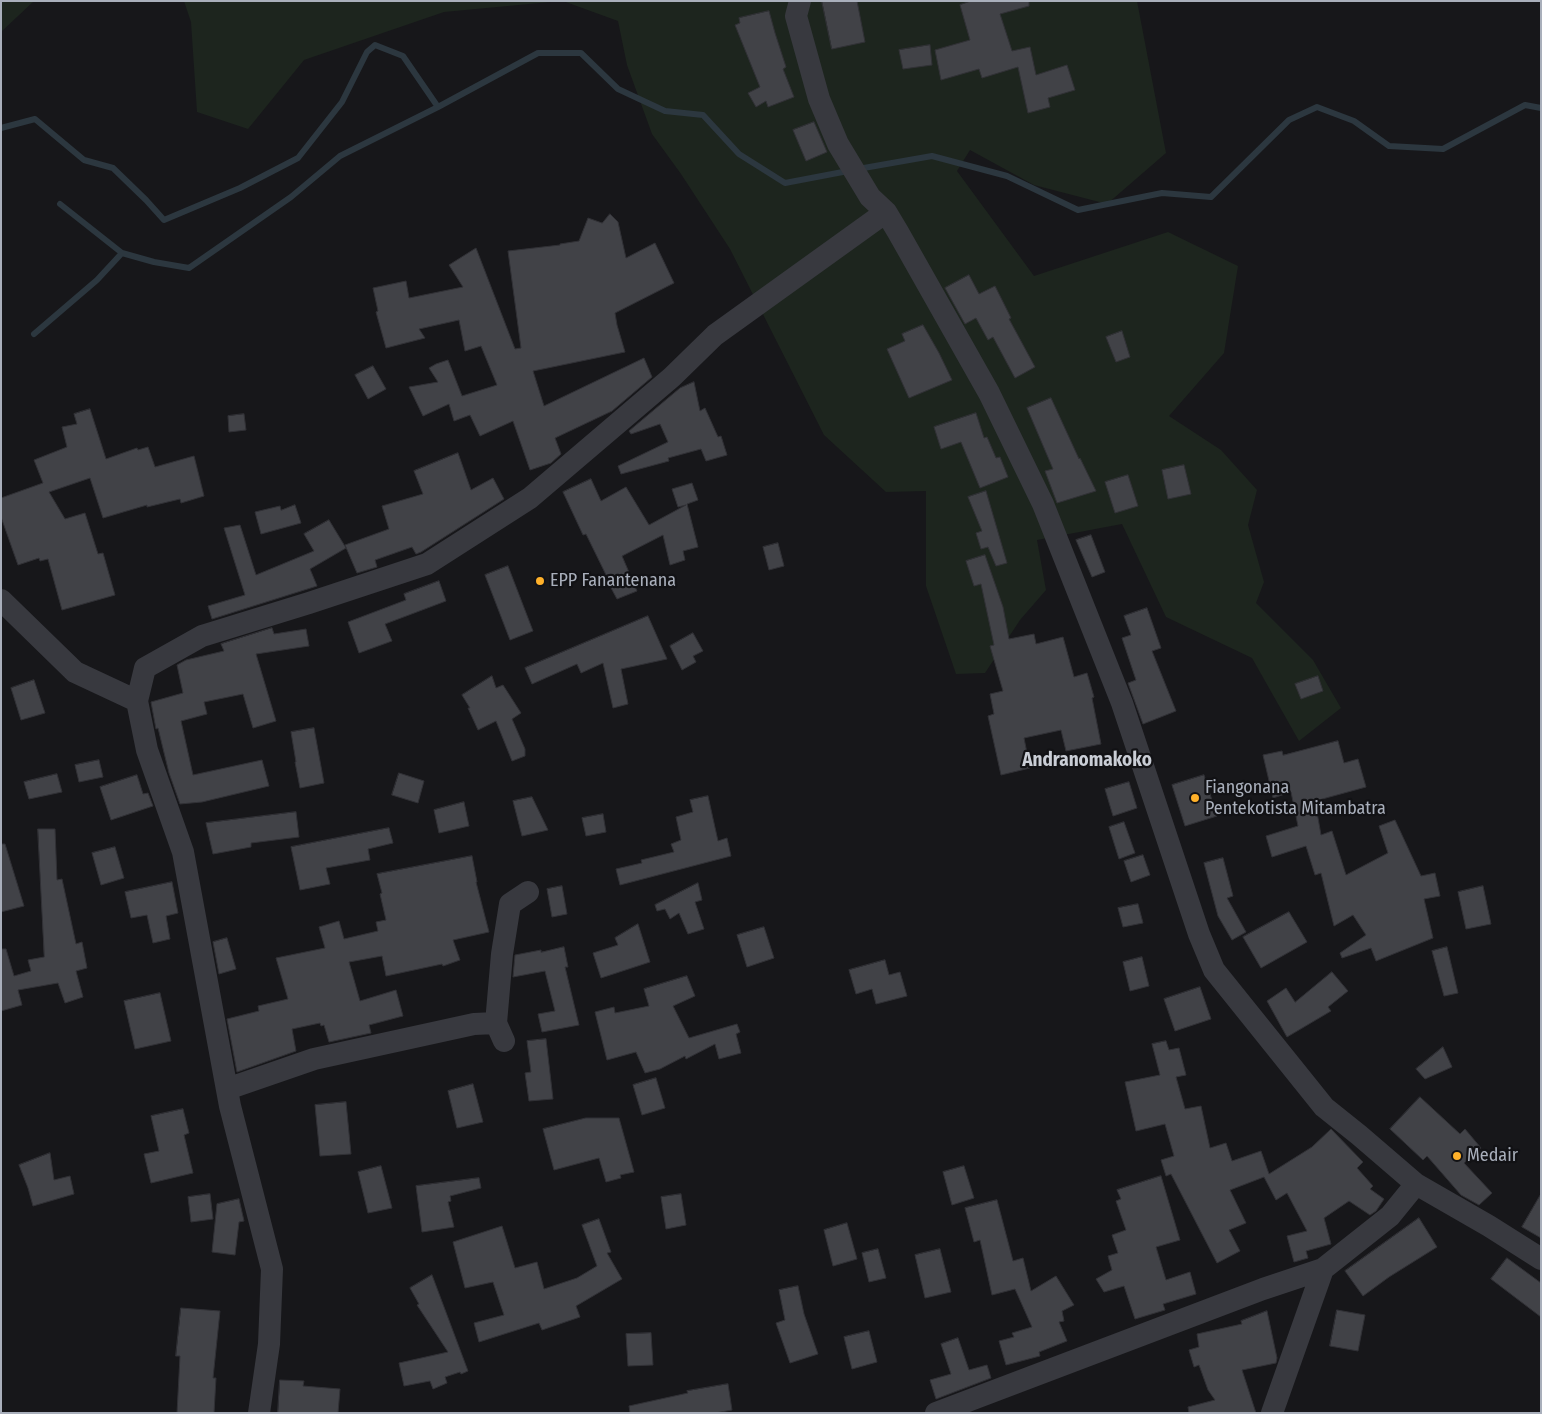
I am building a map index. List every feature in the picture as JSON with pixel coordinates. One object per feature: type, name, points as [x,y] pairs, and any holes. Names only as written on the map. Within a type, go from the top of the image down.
[{"type":"street","points":[[800,1],[796,16],[819,98],[838,144],[870,197],[886,212],[988,393],[1043,504],[1122,703],[1199,934],[1214,970],[1324,1108],[1416,1184],[1489,1226],[1541,1259]]},
{"type":"street","points":[[259,1413],[269,1344],[272,1269],[227,1089],[183,852],[148,750],[136,701],[145,668],[202,636],[427,564],[530,498],[672,377],[715,335],[886,212]]},
{"type":"street","points":[[1,600],[75,672],[136,701]]},
{"type":"street","points":[[227,1089],[314,1060],[474,1024],[500,1032],[502,954],[510,904],[528,892]]},
{"type":"street","points":[[936,1413],[1245,1296],[1323,1269],[1390,1216],[1416,1184]]},
{"type":"street","points":[[1272,1413],[1323,1269]]},
{"type":"shaded area","points":[[1,1],[34,1],[1,32]]},
{"type":"shaded area","points":[[184,1],[561,1],[444,12],[304,60],[248,129],[197,112],[191,22]]},
{"type":"shaded area","points":[[563,1],[1137,1],[1166,153],[1107,204],[1034,185],[970,150],[957,171],[1034,276],[1168,232],[1238,266],[1224,353],[1169,416],[1221,450],[1257,490],[1248,525],[1264,582],[1256,603],[1313,660],[1341,708],[1299,741],[1252,658],[1166,617],[1122,524],[1037,540],[1046,590],[1020,620],[985,673],[956,674],[926,586],[926,491],[886,492],[824,435],[730,249],[681,174],[652,134],[627,65],[618,21]]},
{"type":"building","points":[[822,1],[857,1],[865,42],[832,49]]},
{"type":"building","points":[[971,1],[1029,1],[1029,6],[1000,14],[1012,51],[1030,47],[1036,75],[1067,65],[1075,90],[1048,98],[1050,107],[1028,113],[1018,67],[982,78],[979,69],[941,80],[935,50],[970,40],[960,5]]},
{"type":"building","points":[[769,11],[786,67],[783,69],[794,97],[768,107],[766,101],[756,107],[748,93],[760,87],[735,25],[740,23],[739,18]]},
{"type":"building","points":[[930,45],[932,65],[903,69],[899,50]]},
{"type":"building","points":[[814,122],[827,152],[806,161],[793,130]]},
{"type":"building","points":[[610,214],[618,222],[626,258],[655,243],[674,283],[615,313],[625,352],[533,371],[544,406],[644,358],[652,377],[612,411],[555,438],[561,454],[551,463],[530,470],[513,421],[480,436],[470,415],[454,421],[449,404],[423,416],[409,387],[438,382],[429,368],[436,364],[448,360],[462,396],[497,385],[481,346],[465,351],[459,320],[419,329],[425,338],[386,348],[376,312],[378,311],[373,288],[406,281],[409,298],[463,287],[449,265],[476,248],[515,349],[521,348],[508,251],[579,241],[588,218],[602,223]]},
{"type":"building","points":[[969,275],[979,294],[995,286],[1011,318],[1009,319],[1035,367],[1015,378],[993,337],[988,340],[976,318],[965,324],[945,288]]},
{"type":"building","points":[[923,325],[952,380],[909,398],[887,349],[905,341],[902,334]]},
{"type":"building","points":[[1122,331],[1130,357],[1116,362],[1106,337]]},
{"type":"building","points":[[373,366],[386,389],[368,399],[355,375]]},
{"type":"building","points":[[694,382],[700,411],[705,408],[718,437],[721,436],[727,455],[706,461],[701,449],[668,458],[669,461],[621,474],[618,466],[668,442],[660,424],[631,434],[629,431],[680,388]]},
{"type":"building","points":[[1051,398],[1096,491],[1057,503],[1045,471],[1053,469],[1027,408]]},
{"type":"building","points":[[90,409],[106,459],[137,448],[138,450],[148,447],[155,467],[194,456],[204,496],[181,503],[180,499],[147,507],[147,505],[103,518],[90,478],[49,492],[65,519],[85,513],[98,554],[103,553],[115,595],[62,610],[48,559],[40,561],[39,558],[18,565],[1,517],[1,498],[43,483],[34,460],[67,447],[62,427],[77,424],[74,414]]},
{"type":"building","points":[[976,413],[984,438],[987,437],[996,458],[1000,457],[1008,477],[980,488],[961,442],[941,449],[934,427]]},
{"type":"building","points":[[244,414],[246,430],[229,432],[228,416]]},
{"type":"building","points":[[458,453],[471,490],[493,478],[504,499],[421,552],[416,554],[412,547],[375,560],[377,567],[357,573],[345,545],[389,529],[382,506],[423,494],[414,471]]},
{"type":"building","points":[[1184,465],[1191,494],[1168,499],[1162,470]]},
{"type":"building","points":[[1128,475],[1138,506],[1115,513],[1105,482]]},
{"type":"building","points":[[591,479],[601,501],[626,487],[649,525],[686,505],[678,507],[672,489],[692,483],[698,500],[687,504],[698,547],[683,551],[685,560],[670,565],[663,535],[622,556],[637,591],[617,599],[586,534],[583,535],[563,492]]},
{"type":"building","points":[[986,491],[1007,563],[996,566],[988,547],[981,549],[976,533],[982,531],[968,497]]},
{"type":"building","points":[[295,505],[301,523],[261,534],[255,512],[280,506],[281,510]]},
{"type":"building","points":[[329,520],[346,548],[310,569],[317,586],[212,619],[208,606],[245,595],[224,528],[240,525],[256,575],[314,551],[304,534]]},
{"type":"building","points":[[1091,535],[1105,572],[1092,577],[1076,540]]},
{"type":"building","points":[[778,543],[784,566],[769,570],[763,547]]},
{"type":"building","points":[[985,555],[1003,607],[1009,639],[1034,634],[1036,644],[1063,637],[1074,677],[1087,673],[1094,697],[1092,698],[1101,744],[1066,751],[1061,730],[1024,738],[1030,768],[1001,775],[988,716],[994,714],[990,694],[1003,691],[990,646],[994,645],[981,584],[974,586],[966,561]]},
{"type":"building","points":[[508,566],[533,631],[510,640],[485,575]]},
{"type":"building","points":[[439,581],[446,601],[385,624],[392,641],[359,653],[348,622],[406,600],[404,594]]},
{"type":"building","points":[[1147,608],[1161,648],[1152,651],[1176,711],[1143,724],[1128,683],[1136,680],[1122,638],[1131,635],[1124,616]]},
{"type":"building","points":[[648,616],[667,659],[621,669],[628,704],[613,708],[603,663],[581,673],[577,664],[532,684],[525,668]]},
{"type":"building","points":[[272,628],[274,634],[306,629],[309,646],[256,654],[276,721],[253,728],[243,694],[204,702],[207,714],[181,721],[193,775],[262,760],[269,786],[202,802],[180,804],[169,773],[158,728],[156,729],[151,702],[183,693],[177,665],[186,660],[224,651],[221,644]]},
{"type":"building","points":[[693,633],[703,651],[693,656],[696,662],[682,670],[670,646]]},
{"type":"building","points":[[492,676],[496,688],[503,685],[521,713],[512,719],[525,749],[525,756],[512,761],[496,721],[478,730],[468,708],[470,708],[462,695]]},
{"type":"building","points":[[1318,676],[1323,691],[1301,699],[1295,684]]},
{"type":"building","points":[[34,680],[45,713],[21,720],[11,688]]},
{"type":"building","points":[[314,728],[324,783],[300,788],[291,732]]},
{"type":"building","points":[[1338,741],[1344,763],[1358,759],[1366,787],[1315,801],[1321,835],[1332,831],[1346,875],[1388,853],[1379,826],[1395,820],[1421,876],[1435,873],[1440,896],[1424,899],[1433,938],[1376,961],[1371,948],[1342,958],[1340,953],[1366,935],[1353,915],[1334,926],[1321,873],[1315,875],[1306,846],[1272,857],[1266,836],[1298,826],[1291,792],[1273,798],[1263,755],[1282,751],[1283,755]]},
{"type":"building","points":[[99,760],[103,777],[79,782],[75,765]]},
{"type":"building","points":[[399,773],[424,781],[418,803],[392,795]]},
{"type":"building","points":[[57,774],[62,792],[29,799],[24,782]]},
{"type":"building","points":[[137,775],[143,794],[148,793],[153,806],[111,820],[100,787]]},
{"type":"building","points":[[1204,775],[1217,816],[1185,826],[1172,785]]},
{"type":"building","points":[[1129,782],[1137,808],[1113,816],[1105,789]]},
{"type":"building","points":[[708,796],[718,841],[727,838],[731,856],[620,885],[616,869],[642,863],[641,860],[674,852],[671,844],[681,840],[676,817],[693,812],[690,800]]},
{"type":"building","points":[[532,797],[548,830],[522,836],[513,801]]},
{"type":"building","points":[[464,802],[469,826],[439,833],[434,810]]},
{"type":"building","points":[[296,812],[299,837],[251,843],[251,847],[213,854],[206,823]]},
{"type":"building","points":[[603,814],[606,832],[586,836],[582,818]]},
{"type":"building","points":[[1124,822],[1135,853],[1119,859],[1109,827]]},
{"type":"building","points":[[389,828],[393,843],[368,849],[370,860],[326,868],[330,884],[300,890],[291,847]]},
{"type":"building","points":[[38,829],[55,829],[57,880],[62,879],[76,944],[82,942],[87,968],[76,971],[83,997],[65,1003],[58,983],[18,990],[22,1005],[1,1011],[1,949],[6,949],[14,976],[31,971],[28,960],[44,957]]},
{"type":"building","points":[[1,844],[5,844],[24,906],[1,912]]},
{"type":"building","points":[[115,847],[124,878],[101,885],[92,853]]},
{"type":"building","points":[[1143,855],[1150,875],[1131,882],[1124,861]]},
{"type":"building","points":[[472,856],[476,882],[489,932],[453,940],[460,960],[443,966],[442,964],[386,976],[382,956],[349,962],[360,1001],[396,990],[403,1016],[369,1025],[371,1033],[329,1042],[324,1025],[321,1026],[320,1023],[292,1029],[296,1051],[237,1072],[227,1019],[259,1011],[258,1006],[288,999],[276,958],[325,948],[319,927],[339,921],[344,939],[378,931],[376,922],[386,920],[377,874]]},
{"type":"building","points":[[1223,858],[1233,896],[1227,898],[1246,932],[1232,940],[1218,916],[1204,863]]},
{"type":"building","points":[[172,882],[178,913],[166,916],[170,939],[153,943],[147,915],[131,918],[125,892]]},
{"type":"building","points":[[698,883],[702,900],[695,902],[704,929],[688,934],[679,913],[670,919],[665,909],[657,911],[655,905]]},
{"type":"building","points":[[562,886],[567,914],[552,917],[547,889]]},
{"type":"building","points":[[1483,886],[1491,924],[1466,929],[1458,892]]},
{"type":"building","points":[[1138,904],[1143,923],[1123,927],[1118,908]]},
{"type":"building","points":[[1289,912],[1307,942],[1261,968],[1243,937]]},
{"type":"building","points":[[638,924],[650,962],[601,978],[593,953],[618,945],[615,938]]},
{"type":"building","points":[[764,927],[774,958],[747,967],[737,935]]},
{"type":"building","points":[[227,938],[236,969],[219,974],[213,942]]},
{"type":"building","points":[[564,947],[568,967],[565,967],[579,1025],[542,1032],[538,1014],[555,1011],[545,971],[513,977],[515,955]]},
{"type":"building","points":[[1447,947],[1458,993],[1444,996],[1432,951]]},
{"type":"building","points":[[1142,957],[1149,986],[1130,991],[1123,962]]},
{"type":"building","points":[[885,960],[889,975],[900,972],[907,996],[876,1004],[872,989],[856,994],[849,970]]},
{"type":"building","points":[[1332,972],[1348,991],[1328,1007],[1331,1011],[1287,1037],[1267,1001],[1286,988],[1295,1002]]},
{"type":"building","points":[[687,976],[695,996],[673,1006],[689,1038],[737,1024],[740,1032],[736,1034],[741,1053],[719,1059],[715,1044],[686,1059],[685,1056],[660,1069],[645,1073],[636,1052],[607,1060],[595,1012],[614,1007],[615,1013],[649,1006],[644,989]]},
{"type":"building","points":[[1200,987],[1211,1019],[1175,1031],[1164,999]]},
{"type":"building","points":[[160,993],[171,1041],[135,1049],[124,1001]]},
{"type":"building","points":[[546,1039],[553,1099],[529,1101],[525,1073],[531,1072],[527,1041]]},
{"type":"building","points":[[1166,1041],[1169,1050],[1179,1048],[1186,1075],[1176,1077],[1185,1109],[1201,1106],[1210,1148],[1226,1143],[1232,1161],[1261,1151],[1269,1174],[1312,1147],[1331,1129],[1363,1162],[1357,1168],[1373,1186],[1370,1189],[1384,1199],[1376,1211],[1370,1215],[1349,1201],[1324,1218],[1331,1244],[1306,1251],[1308,1258],[1294,1262],[1287,1236],[1307,1231],[1287,1193],[1276,1200],[1264,1177],[1230,1190],[1246,1223],[1229,1230],[1240,1251],[1217,1263],[1171,1174],[1166,1176],[1161,1160],[1174,1156],[1165,1124],[1136,1131],[1125,1082],[1160,1075],[1152,1044]]},
{"type":"building","points":[[1443,1047],[1452,1067],[1425,1079],[1416,1069]]},
{"type":"building","points":[[656,1078],[665,1108],[642,1115],[633,1085]]},
{"type":"building","points":[[473,1084],[483,1122],[457,1128],[448,1091]]},
{"type":"building","points":[[1420,1097],[1460,1134],[1465,1129],[1481,1148],[1464,1163],[1492,1193],[1479,1205],[1461,1195],[1427,1156],[1423,1160],[1390,1129]]},
{"type":"building","points":[[346,1102],[351,1154],[320,1156],[315,1105]]},
{"type":"building","points":[[183,1109],[189,1133],[184,1135],[193,1173],[151,1183],[144,1154],[159,1151],[151,1116]]},
{"type":"building","points":[[586,1118],[619,1118],[634,1172],[620,1175],[621,1178],[606,1182],[599,1158],[554,1170],[543,1129]]},
{"type":"building","points":[[50,1153],[54,1180],[70,1176],[74,1194],[33,1206],[19,1165]]},
{"type":"building","points":[[381,1166],[392,1208],[368,1213],[358,1172]]},
{"type":"building","points":[[964,1166],[974,1198],[952,1205],[943,1172]]},
{"type":"building","points":[[1161,1176],[1180,1240],[1156,1247],[1166,1280],[1190,1272],[1196,1294],[1163,1304],[1165,1310],[1135,1319],[1124,1286],[1104,1292],[1096,1279],[1112,1270],[1108,1256],[1118,1253],[1112,1235],[1126,1230],[1116,1201],[1121,1199],[1117,1190]]},
{"type":"building","points":[[479,1178],[481,1188],[450,1196],[451,1201],[448,1202],[454,1227],[422,1232],[416,1186]]},
{"type":"building","points":[[210,1194],[213,1219],[191,1222],[188,1197]]},
{"type":"building","points":[[681,1194],[686,1225],[666,1229],[661,1197]]},
{"type":"building","points":[[1541,1194],[1541,1238],[1522,1227]]},
{"type":"building","points":[[239,1199],[244,1221],[239,1222],[235,1255],[212,1252],[217,1204]]},
{"type":"building","points":[[997,1200],[1013,1261],[1023,1258],[1031,1291],[1056,1276],[1074,1305],[1062,1311],[1064,1321],[1059,1322],[1067,1341],[1039,1352],[1040,1356],[1006,1365],[999,1341],[1014,1337],[1012,1333],[1032,1327],[1015,1289],[992,1295],[980,1240],[974,1242],[965,1208]]},
{"type":"building","points":[[1419,1218],[1437,1247],[1363,1296],[1345,1271]]},
{"type":"building","points":[[599,1219],[611,1252],[607,1253],[622,1279],[576,1306],[580,1317],[542,1330],[539,1323],[479,1342],[474,1323],[504,1315],[493,1282],[465,1288],[453,1242],[502,1226],[515,1268],[537,1262],[544,1289],[577,1278],[597,1266],[582,1225]]},
{"type":"building","points":[[847,1223],[857,1259],[833,1266],[824,1230]]},
{"type":"building","points":[[878,1249],[886,1278],[869,1282],[862,1253]]},
{"type":"building","points":[[940,1249],[951,1292],[925,1298],[915,1255]]},
{"type":"building","points":[[1507,1258],[1541,1283],[1541,1317],[1491,1279]]},
{"type":"building","points":[[432,1275],[468,1371],[445,1377],[447,1383],[433,1389],[430,1381],[404,1386],[399,1363],[448,1352],[417,1305],[419,1304],[410,1288]]},
{"type":"building","points":[[798,1286],[804,1314],[818,1354],[790,1363],[776,1323],[785,1320],[779,1290]]},
{"type":"building","points":[[181,1308],[220,1311],[213,1378],[216,1378],[214,1413],[177,1413],[180,1356],[176,1356]]},
{"type":"building","points":[[1337,1310],[1365,1315],[1358,1351],[1330,1346]]},
{"type":"building","points":[[1267,1311],[1277,1358],[1276,1363],[1242,1370],[1256,1413],[1189,1413],[1188,1407],[1215,1400],[1208,1390],[1199,1365],[1194,1367],[1189,1350],[1199,1347],[1197,1334],[1242,1324],[1241,1321]]},
{"type":"building","points":[[869,1331],[877,1362],[852,1369],[844,1337]]},
{"type":"building","points":[[651,1333],[653,1365],[628,1366],[626,1334]]},
{"type":"building","points":[[958,1338],[969,1370],[987,1365],[991,1378],[936,1399],[930,1380],[951,1374],[941,1344]]},
{"type":"building","points":[[280,1380],[304,1381],[303,1386],[340,1389],[338,1413],[278,1413]]},
{"type":"building","points":[[728,1384],[732,1410],[715,1413],[630,1413],[629,1406],[688,1393],[687,1391]]},
{"type":"waterway","points":[[1,128],[35,119],[84,160],[113,168],[164,220],[240,188],[298,158],[342,102],[367,52],[375,45],[403,56],[438,107]]},
{"type":"waterway","points":[[60,204],[122,253],[154,262],[189,268],[291,197],[340,156],[438,107],[538,53],[581,53],[618,89],[665,111],[703,115],[739,154],[785,183],[848,171]]},
{"type":"waterway","points":[[858,169],[932,156],[1007,176],[1078,210],[1162,193],[1211,197],[1289,120],[1317,107],[1354,121],[1389,146],[1443,149],[1525,105],[1541,108]]},
{"type":"waterway","points":[[34,334],[97,280],[122,253]]},
{"type":"place","name":"EPP Fanantenana","points":[[540,581]]},
{"type":"place","name":"Fiangonana Pentekotista Mitambatra","points":[[1195,798]]},
{"type":"place","name":"Medair","points":[[1457,1156]]},
{"type":"district","name":"Andranomakoko","points":[[1087,761]]}]
